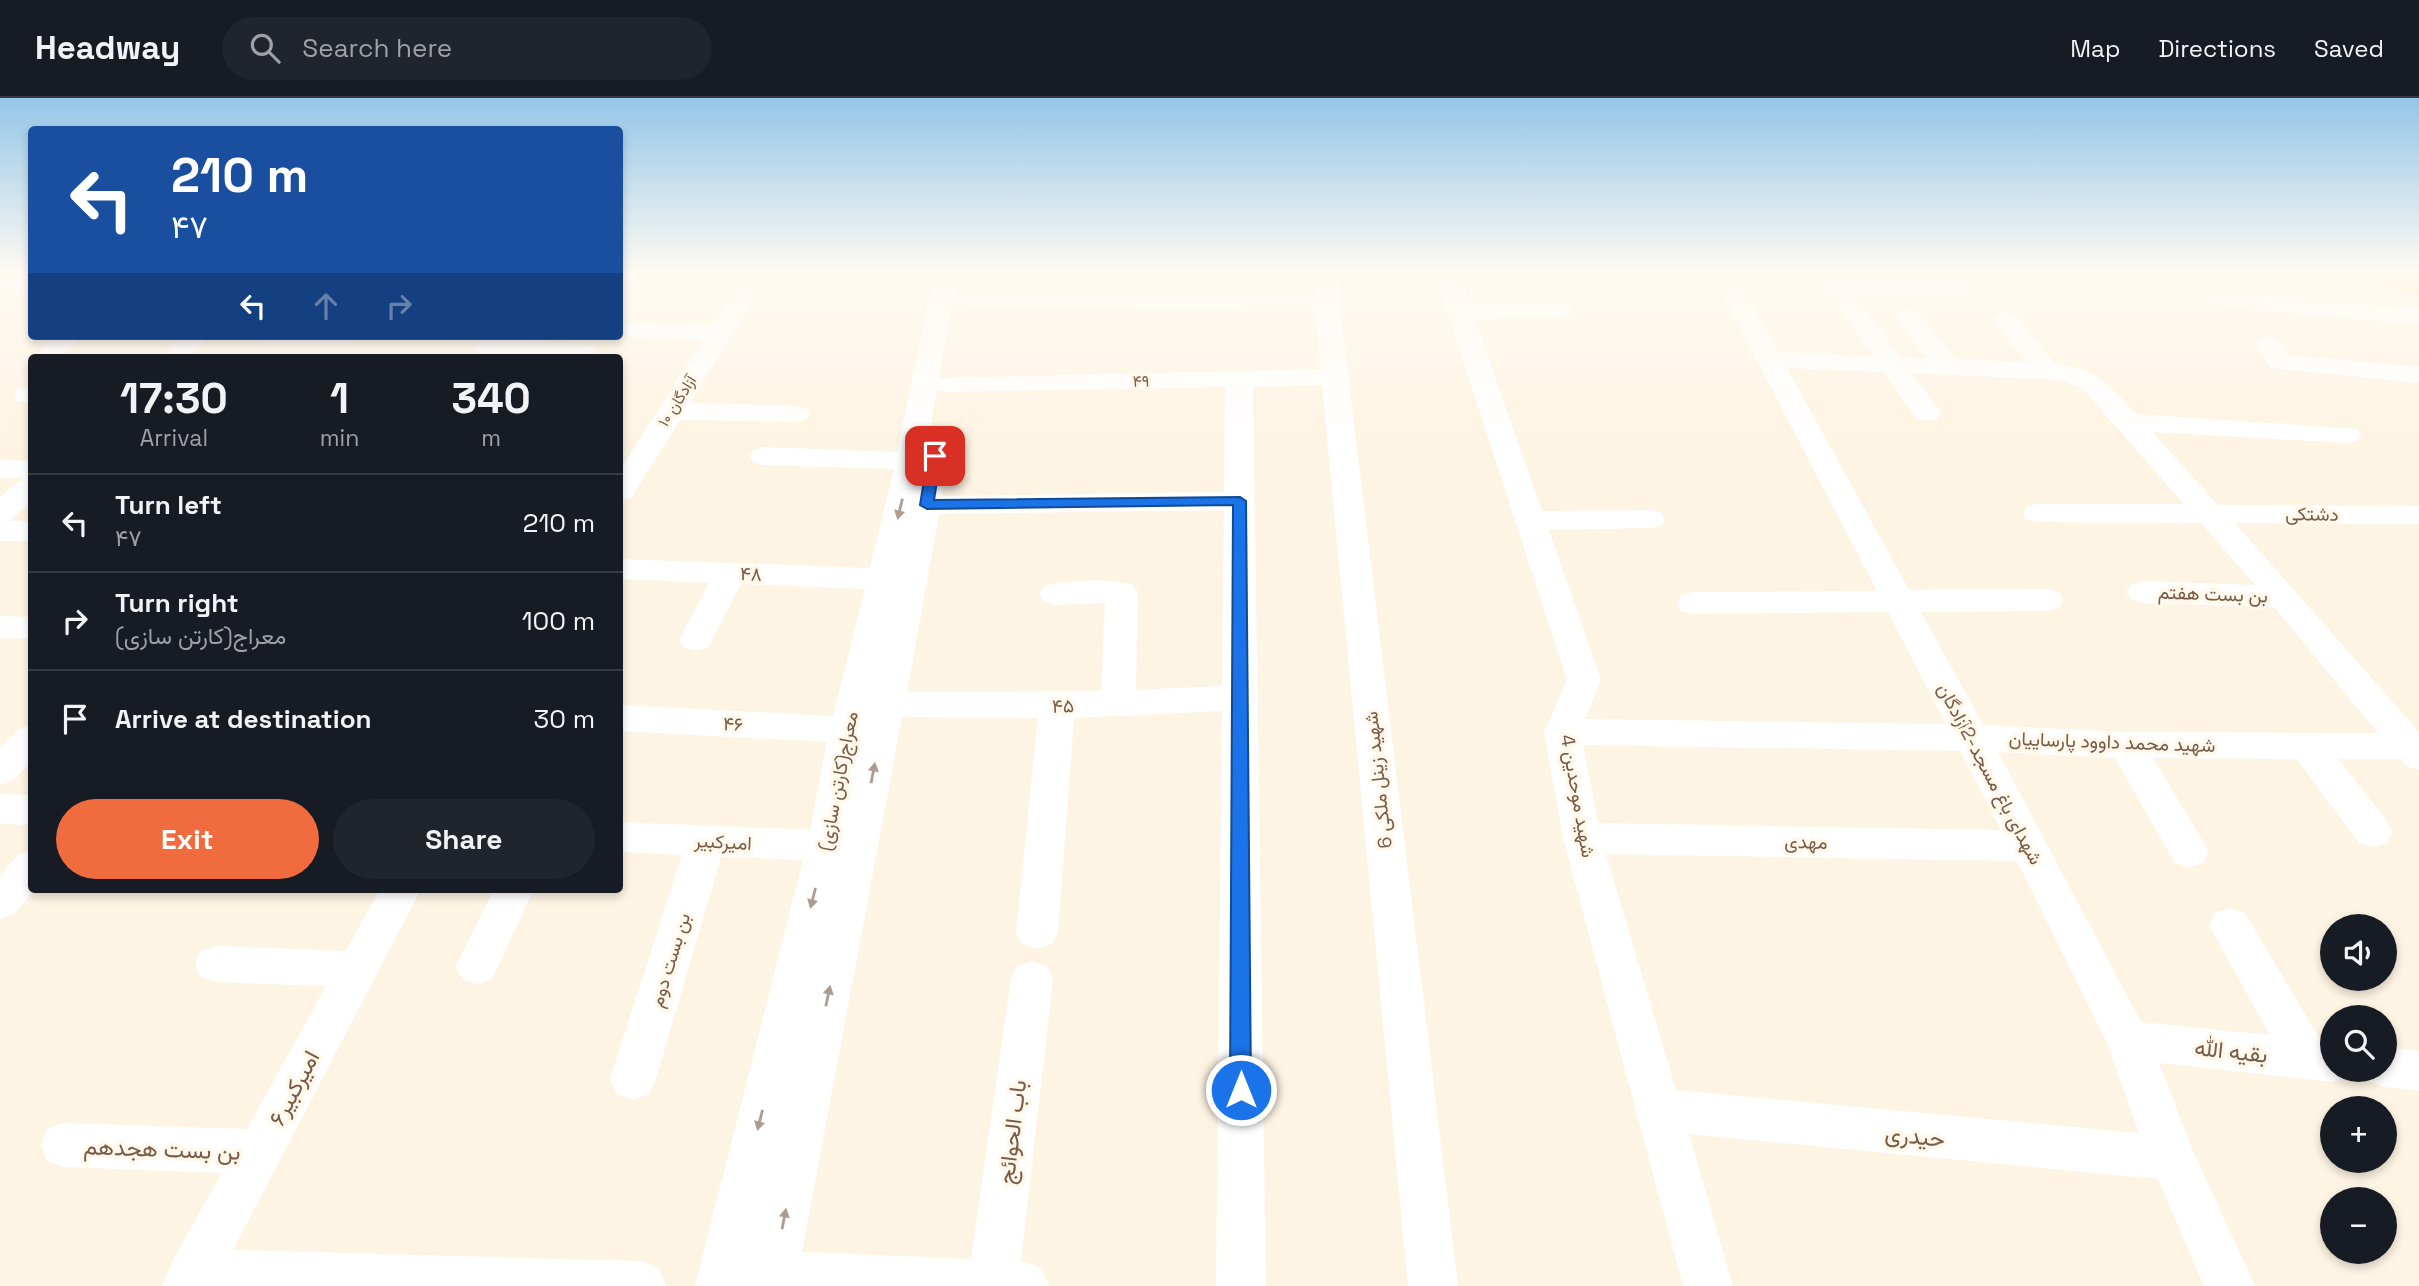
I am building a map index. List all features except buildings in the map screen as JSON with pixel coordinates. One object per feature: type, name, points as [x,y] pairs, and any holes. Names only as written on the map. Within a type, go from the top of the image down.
[{"type":"street","name":"۱۰ آزادگان","points":[[623,482],[628,465],[671,411],[721,329]]},
{"type":"street","name":"معراج(کارتن سازی)","points":[[771,1281],[842,847],[847,730],[910,461],[946,329]]},
{"type":"street","name":"معراج(کارتن سازی)","points":[[720,1286],[842,847],[886,704],[927,505],[953,329]]},
{"type":"street","name":"6 شهید زینل ملکی","points":[[1330,329],[1433,1286]]},
{"type":"street","name":"4 شهید موحدین","points":[[1466,329],[1584,680],[1562,732],[1582,838],[1708,1286]]},
{"type":"street","name":"شهدای‌ باغ مسجد-2آزادگان","points":[[1753,329],[2029,846],[2128,1040],[2172,1158],[2230,1286]]},
{"type":"street","points":[[1868,329],[1927,413]]},
{"type":"street","points":[[1919,329],[1947,366]]},
{"type":"street","points":[[2014,329],[2047,371]]},
{"type":"street","points":[[636,330],[719,333]]},
{"type":"street","points":[[49,354],[65,340]]},
{"type":"street","points":[[176,354],[192,340]]},
{"type":"street","points":[[488,347],[585,352]]},
{"type":"street","name":"شهید محمد داوود پارساییان","points":[[1769,359],[2047,371],[2068,373],[2092,382],[2283,597],[2414,751]]},
{"type":"street","points":[[2279,361],[2408,374]]},
{"type":"street","name":"۴۹","points":[[947,384],[1335,377]]},
{"type":"street","points":[[1239,379],[1241,1286]]},
{"type":"street","points":[[671,411],[796,414]]},
{"type":"street","points":[[2130,422],[2347,435]]},
{"type":"street","points":[[763,456],[910,461]]},
{"type":"street","points":[[0,469],[28,470]]},
{"type":"street","points":[[0,513],[28,488]]},
{"type":"street","points":[[927,505],[1240,501]]},
{"type":"street","name":"دشتکی","points":[[2038,513],[2419,515]]},
{"type":"street","points":[[1531,521],[1650,519]]},
{"type":"street","points":[[0,531],[28,531]]},
{"type":"street","name":"۴۸","points":[[623,569],[883,579]]},
{"type":"street","points":[[696,640],[730,573]]},
{"type":"street","points":[[1055,594],[1122,592],[1118,704]]},
{"type":"street","name":"بن بست هفتم","points":[[2142,592],[2283,597]]},
{"type":"street","points":[[1693,603],[2047,600]]},
{"type":"street","points":[[0,627],[28,628]]},
{"type":"street","name":"۴۵","points":[[886,704],[1057,706],[1240,698]]},
{"type":"street","points":[[1037,932],[1057,706]]},
{"type":"street","name":"۴۶","points":[[623,718],[847,730]]},
{"type":"street","name":"شهید محمد داوود پارساییان","points":[[1562,732],[1970,738],[2126,745],[2306,745],[2414,751]]},
{"type":"street","points":[[0,771],[28,742]]},
{"type":"street","points":[[2126,745],[2189,852]]},
{"type":"street","points":[[2306,745],[2373,832]]},
{"type":"street","points":[[0,809],[28,810]]},
{"type":"street","name":"امیرکبیر","points":[[623,837],[842,847]]},
{"type":"street","name":"مهدی","points":[[1582,838],[2029,846]]},
{"type":"street","name":"بن بست دوم","points":[[633,1079],[706,841]]},
{"type":"street","points":[[0,902],[28,870]]},
{"type":"street","name":"امیرکبیر۶","points":[[190,1280],[399,893]]},
{"type":"street","points":[[477,965],[512,893]]},
{"type":"street","points":[[2230,925],[2320,1061]]},
{"type":"street","points":[[216,964],[358,969]]},
{"type":"street","name":"باب الحوائج","points":[[1008,1285],[1032,979]]},
{"type":"street","name":"بقیه الله","points":[[2128,1040],[2320,1061]]},
{"type":"street","points":[[2397,1068],[2419,1071]]},
{"type":"street","name":"حیدری","points":[[1659,1110],[2008,1145],[2172,1158]]},
{"type":"street","name":"بن بست هجدهم","points":[[64,1145],[259,1152]]},
{"type":"street","points":[[190,1280],[641,1286]]},
{"type":"street","points":[[771,1281],[1008,1285]]},
{"type":"route","points":[[935,456],[927,505],[1240,501],[1241,1090]]}]
